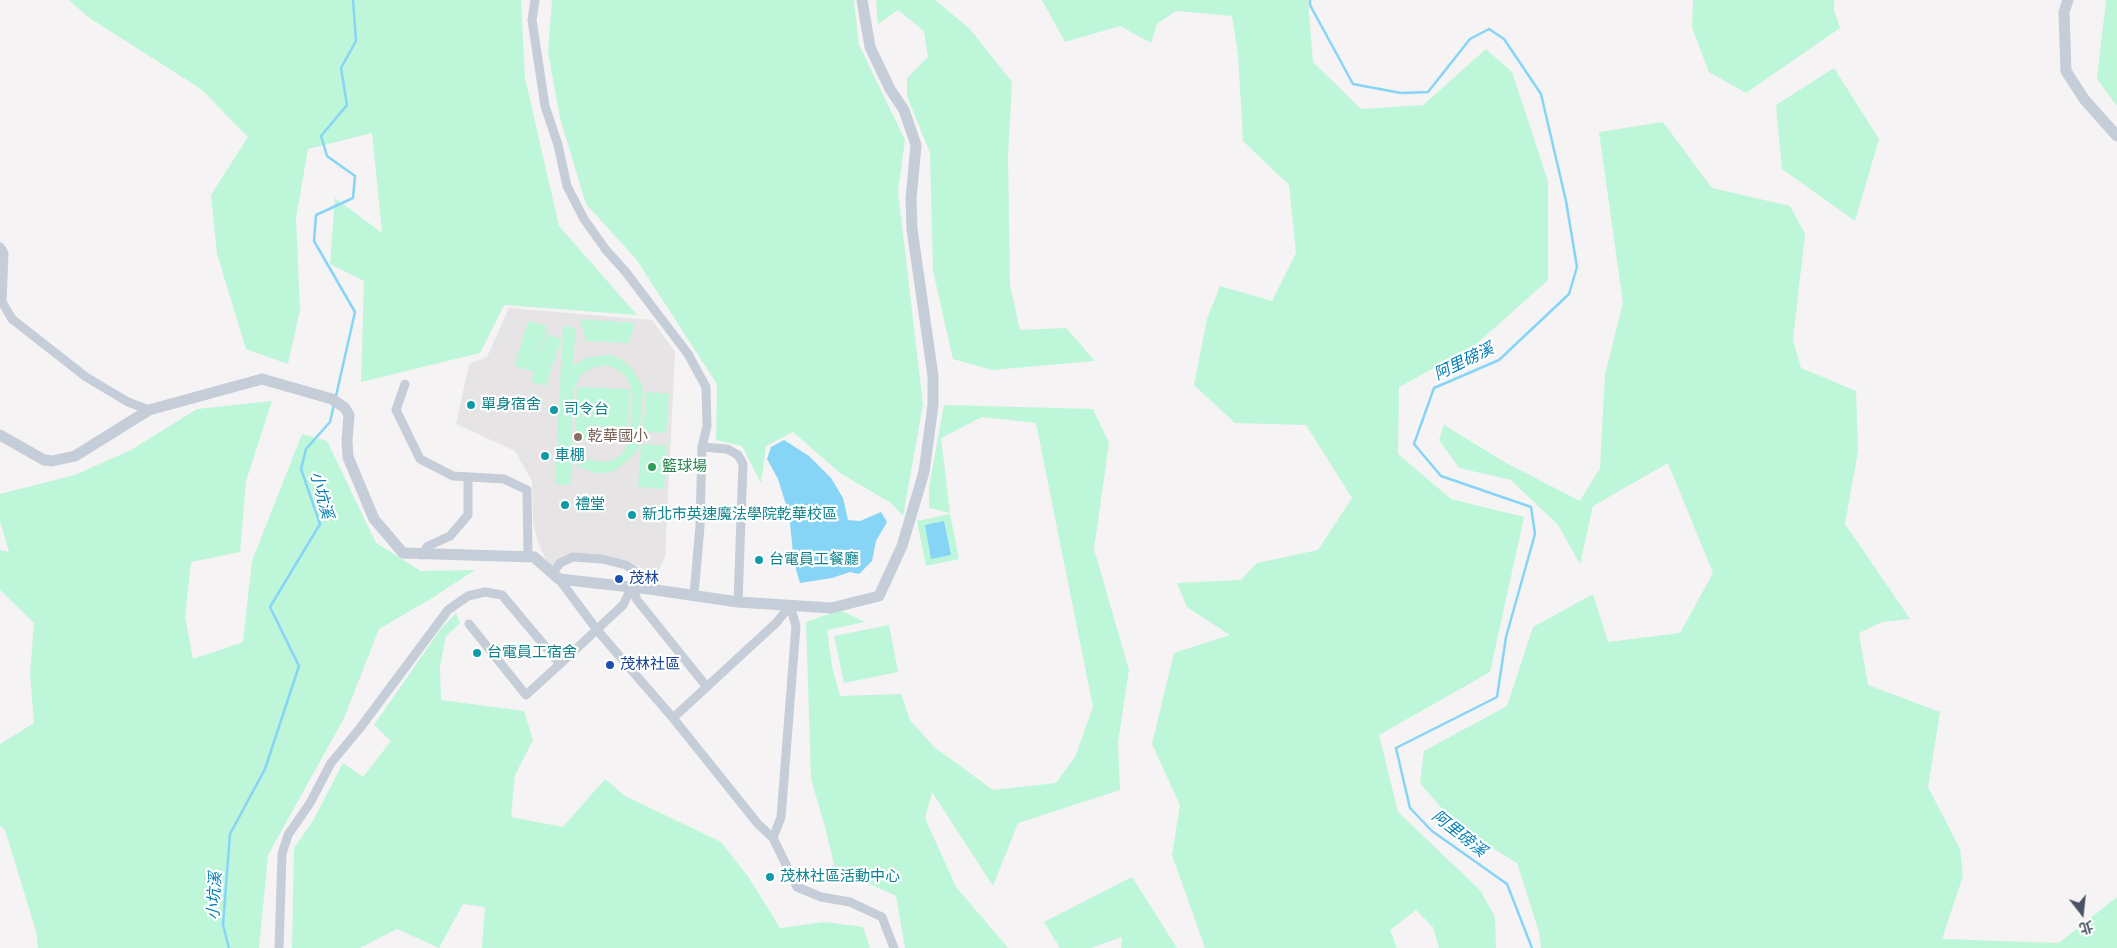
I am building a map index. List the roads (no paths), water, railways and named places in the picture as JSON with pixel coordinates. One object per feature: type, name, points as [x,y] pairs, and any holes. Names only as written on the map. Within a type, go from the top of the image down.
[{"type":"street","points":[[535,0],[532,20],[545,106],[558,144],[568,186],[584,219],[606,250],[626,271],[688,354],[706,387],[707,426],[702,447],[700,526],[694,594]]},
{"type":"street","points":[[556,577],[694,594],[738,602],[790,606],[831,608],[879,596],[902,546],[924,472],[931,422],[933,376],[912,229],[911,199],[916,145],[904,110],[890,89],[870,47],[862,0]]},
{"type":"street","points":[[2068,0],[2064,12],[2066,71],[2084,98],[2117,136]]},
{"type":"street","points":[[0,247],[4,253],[2,302],[12,319],[86,377],[128,402],[149,410]]},
{"type":"street","points":[[0,435],[44,460],[52,461],[75,456],[149,410],[262,379],[336,402],[349,415],[346,440],[348,457],[374,519],[403,553],[534,557],[556,577],[597,630],[673,718],[758,824],[773,838],[797,887],[821,897],[850,902],[882,917],[894,948]]},
{"type":"street","points":[[406,384],[396,410],[420,459],[453,476],[504,479],[527,490],[528,556]]},
{"type":"street","points":[[702,447],[727,449],[738,455],[743,464],[738,602]]},
{"type":"street","points":[[421,555],[428,546],[450,536],[468,516],[468,478]]},
{"type":"street","points":[[556,577],[554,571],[560,563],[573,557],[602,559],[626,565],[638,573],[649,589]]},
{"type":"street","points":[[632,587],[637,600],[708,687]]},
{"type":"street","points":[[469,624],[526,695],[623,605],[632,587]]},
{"type":"street","points":[[279,948],[282,854],[288,835],[310,804],[331,764],[448,610],[468,596],[485,592],[502,594],[560,664]]},
{"type":"street","points":[[673,718],[776,623],[790,606]]},
{"type":"street","points":[[773,838],[781,817],[796,626],[790,606]]},
{"type":"water","points":[[784,440],[809,456],[831,478],[843,498],[848,520],[860,521],[881,512],[887,522],[876,541],[872,561],[859,574],[850,572],[832,578],[800,583],[794,562],[789,514],[778,479],[767,459],[771,447]]},
{"type":"water","points":[[944,521],[951,555],[931,559],[925,525]]},
{"type":"waterway","name":"小坑溪","points":[[336,396],[355,312],[314,241],[316,215],[353,198],[355,176],[327,156],[321,136],[347,105],[341,68],[356,41],[353,0]]},
{"type":"waterway","name":"阿里磅溪","points":[[1310,0],[1310,5],[1353,84],[1401,93],[1428,92],[1470,39],[1489,29],[1504,39],[1541,94],[1566,201],[1577,267],[1569,294],[1499,360],[1434,388],[1414,444],[1441,476],[1531,507],[1535,534],[1506,637],[1497,697],[1396,748],[1410,808],[1432,831],[1507,884],[1532,948]]},
{"type":"waterway","name":"小坑溪","points":[[229,948],[223,925],[230,834],[265,769],[299,666],[270,607],[320,524],[301,469],[306,449],[330,422],[334,404]]},
{"type":"place","name":"單身宿舍","points":[[471,405]]},
{"type":"place","name":"司令台","points":[[554,410]]},
{"type":"place","name":"乾華國小","points":[[578,437]]},
{"type":"place","name":"車棚","points":[[545,456]]},
{"type":"place","name":"籃球場","points":[[652,467]]},
{"type":"place","name":"禮堂","points":[[565,505]]},
{"type":"place","name":"新北市英速魔法學院乾華校區","points":[[632,515]]},
{"type":"place","name":"台電員工餐廳","points":[[759,560]]},
{"type":"place","name":"茂林","points":[[619,579]]},
{"type":"place","name":"台電員工宿舍","points":[[477,653]]},
{"type":"place","name":"茂林社區","points":[[610,665]]},
{"type":"place","name":"茂林社區活動中心","points":[[770,877]]}]
